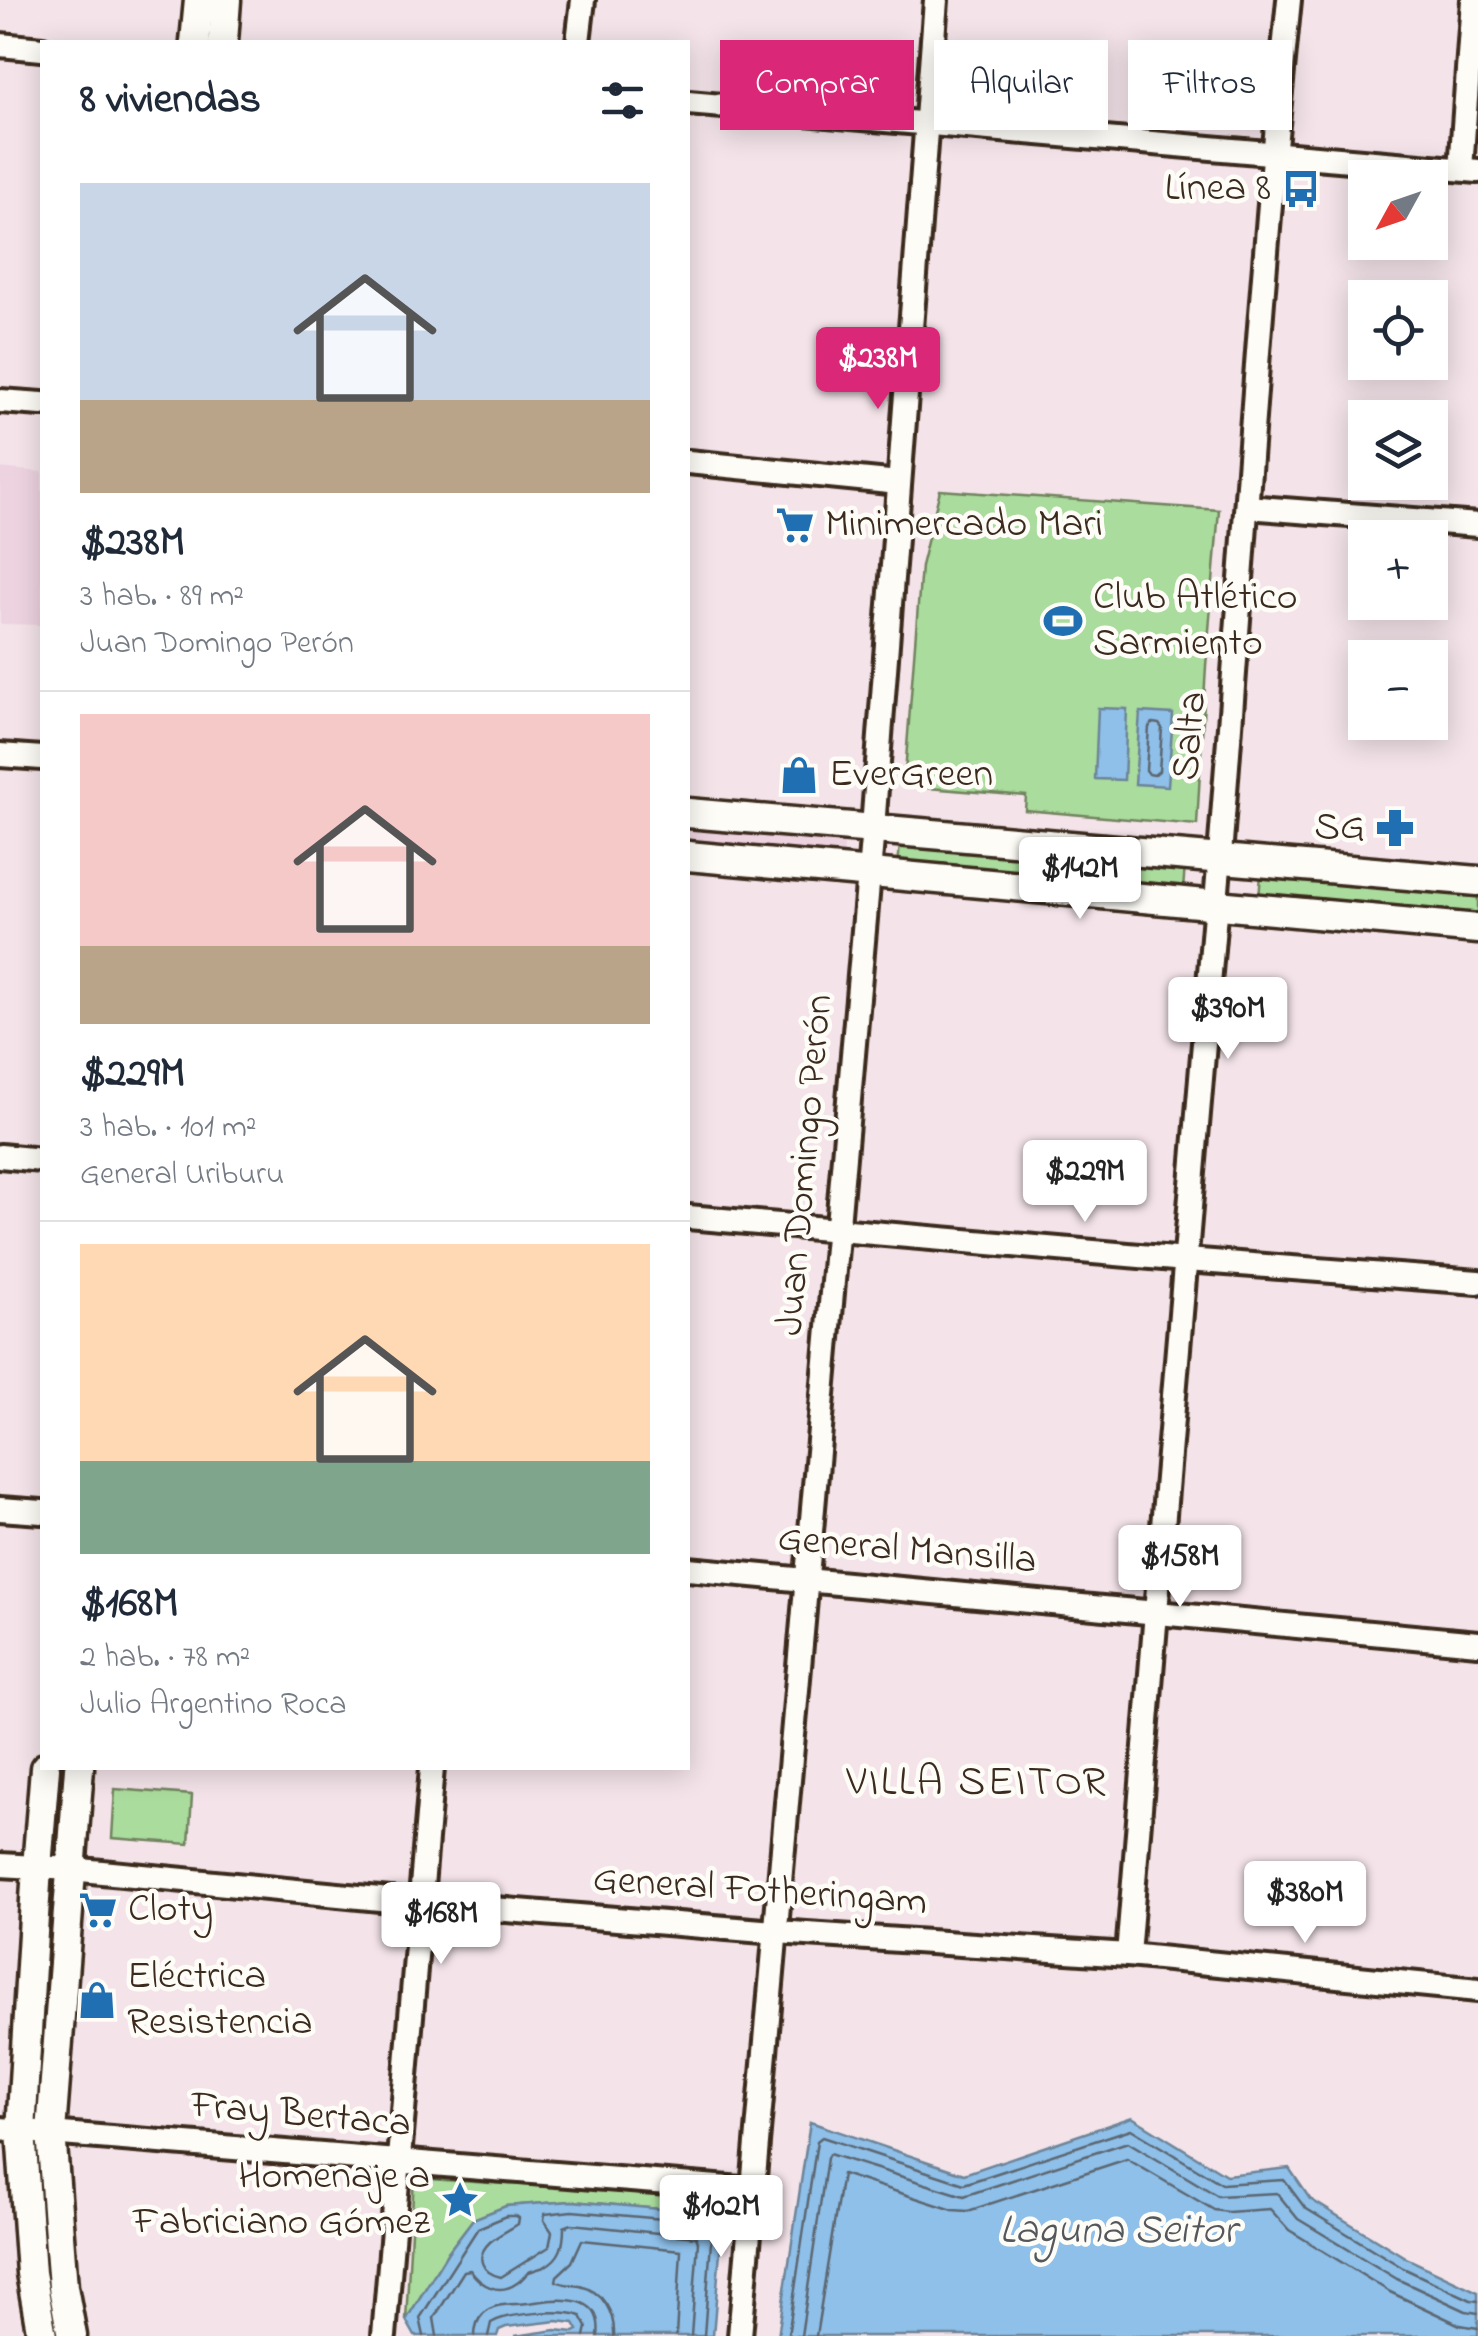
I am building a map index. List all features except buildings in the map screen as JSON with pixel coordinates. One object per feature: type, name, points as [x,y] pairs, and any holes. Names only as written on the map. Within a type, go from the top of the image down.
[{"type":"main road","points":[[195,40],[199,0]]},
{"type":"main road","points":[[223,40],[226,0]]},
{"type":"main road","points":[[690,812],[1478,882]]},
{"type":"main road","points":[[690,856],[1478,929]]},
{"type":"main road","points":[[42,2336],[10,2130],[45,1770]]},
{"type":"main road","points":[[72,2336],[63,2287],[51,2132],[78,1770]]},
{"type":"street","points":[[578,40],[582,0]]},
{"type":"street","name":"Juan Domingo Perón","points":[[740,2336],[873,828],[936,0]]},
{"type":"street","name":"Salta","points":[[1128,1956],[1273,154],[1289,0]]},
{"type":"street","points":[[690,102],[1470,170],[1473,0]]},
{"type":"street","points":[[0,46],[40,49]]},
{"type":"street","points":[[0,401],[40,404]]},
{"type":"street","points":[[690,462],[900,483]]},
{"type":"street","points":[[1247,507],[1478,525]]},
{"type":"street","points":[[0,755],[40,758]]},
{"type":"street","points":[[0,1156],[40,1160]]},
{"type":"street","points":[[690,1217],[1478,1282]]},
{"type":"street","points":[[0,1508],[40,1512]]},
{"type":"street","name":"General Mansilla","points":[[690,1569],[1478,1643]]},
{"type":"street","points":[[384,2336],[432,1770]]},
{"type":"street","name":"General Fotheringam","points":[[0,1865],[776,1932],[1128,1956],[1478,1990]]},
{"type":"street","name":"Fray Bertaca","points":[[10,2130],[754,2190]]},
{"type":"shaded area","points":[[0,468],[40,472],[40,625],[0,624]]},
{"type":"shaded area","points":[[690,820],[845,834],[843,860],[690,847]]},
{"type":"green space","name":"Club Atlético Sarmiento","points":[[940,490],[1219,510],[1197,825],[1025,810],[1026,796],[904,786],[921,566]]},
{"type":"green space","points":[[900,842],[1185,865],[1183,890],[898,867]]},
{"type":"green space","points":[[1261,874],[1478,892],[1478,917],[1259,899]]},
{"type":"green space","points":[[115,1789],[192,1795],[189,1844],[112,1838]]},
{"type":"green space","points":[[414,2178],[723,2198],[703,2213],[572,2201],[506,2206],[473,2219],[406,2320]]},
{"type":"water","points":[[1098,708],[1127,709],[1124,780],[1095,779]]},
{"type":"water","points":[[1140,712],[1173,714],[1168,786],[1135,784]]},
{"type":"water","name":"Laguna Seitor","points":[[1132,2117],[1226,2175],[1289,2168],[1310,2199],[1408,2259],[1478,2292],[1478,2336],[778,2336],[810,2122],[964,2174]]},
{"type":"water","points":[[572,2201],[703,2213],[717,2225],[721,2239],[713,2336],[515,2336],[578,2330],[574,2323],[557,2321],[506,2327],[497,2336],[415,2336],[406,2320],[473,2219],[506,2206]]},
{"type":"place","name":"Línea 8","points":[[1301,189]]},
{"type":"place","name":"Minimercado Mari","points":[[795,525]]},
{"type":"place","name":"Club Atlético Sarmiento","points":[[1063,621]]},
{"type":"place","name":"EverGreen","points":[[799,775]]},
{"type":"place","name":"SG","points":[[1395,828]]},
{"type":"place","name":"Cloty","points":[[98,1910]]},
{"type":"place","name":"Eléctrica Resistencia","points":[[97,2000]]},
{"type":"place","name":"Homenaje a Fabriciano Gómez","points":[[460,2200]]},
{"type":"district","name":"VILLA SEITOR","points":[[977,1783]]}]
